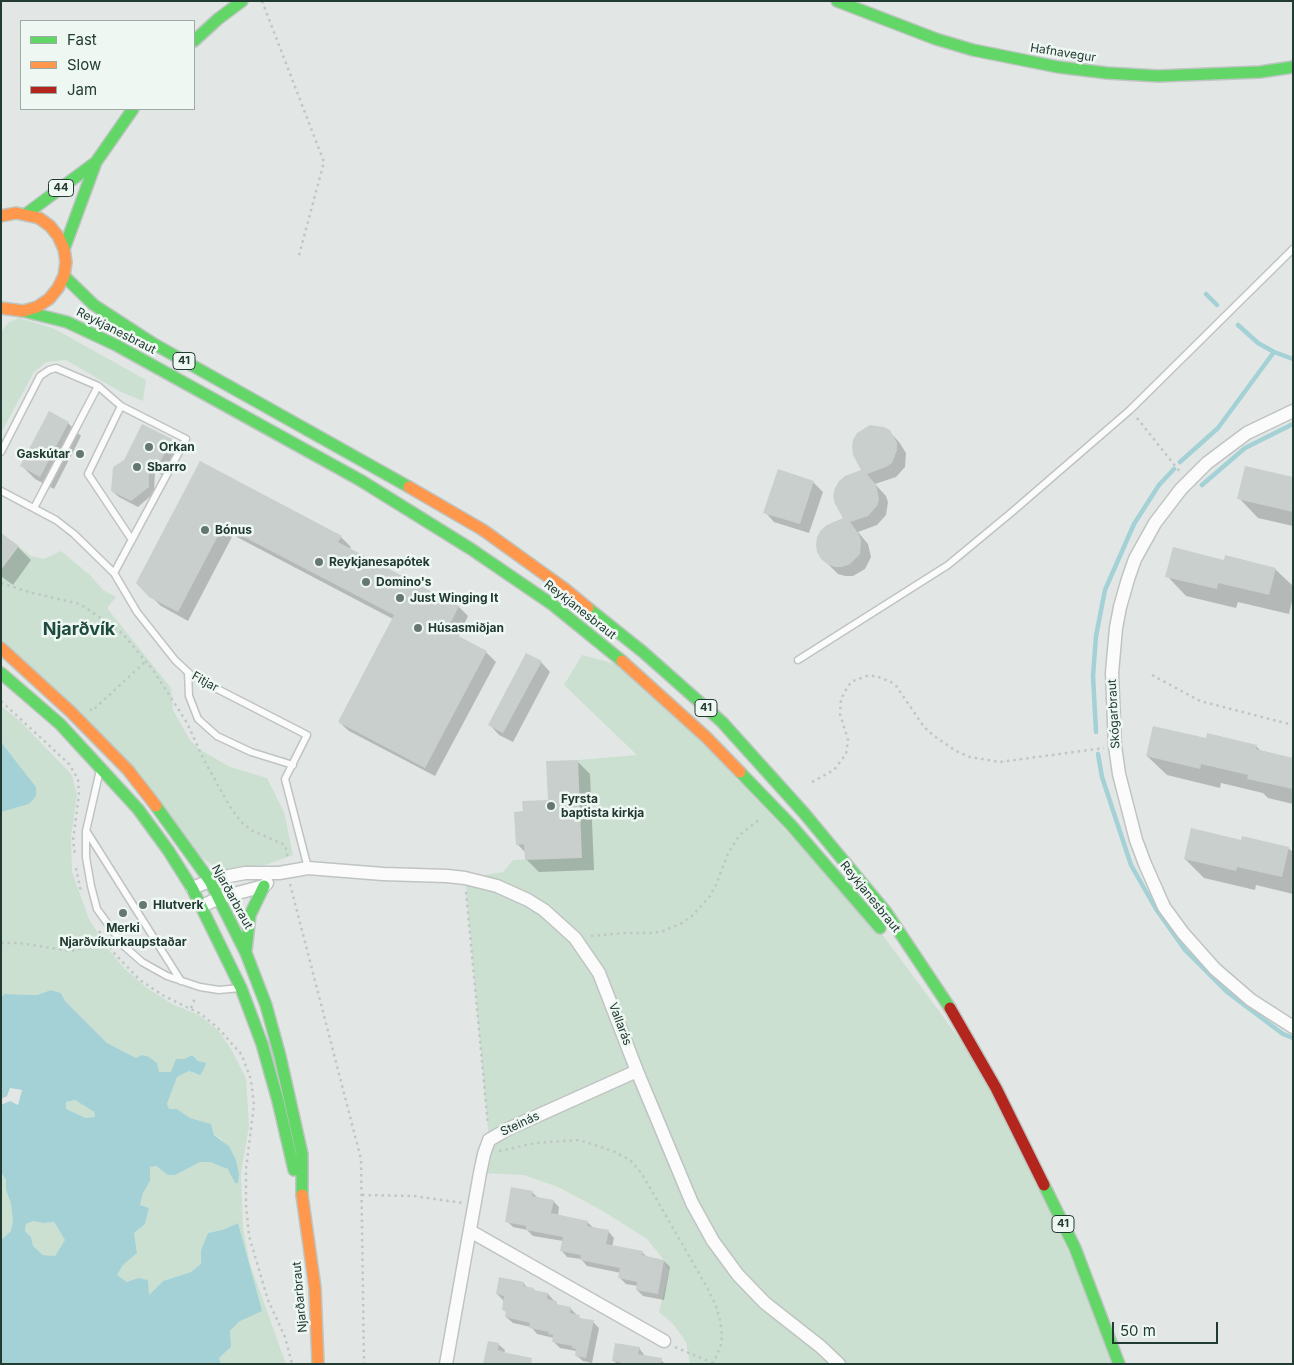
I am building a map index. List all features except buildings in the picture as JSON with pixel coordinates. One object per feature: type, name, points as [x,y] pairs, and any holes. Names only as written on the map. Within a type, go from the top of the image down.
[{"type":"main road","points":[[195,39],[242,1]]},
{"type":"main road","name":"Hafnavegur","points":[[837,1],[945,42],[991,54],[1058,67],[1107,73],[1158,76],[1252,72],[1293,67]]},
{"type":"main road","points":[[64,249],[96,162],[132,110]]},
{"type":"main road","name":"44","points":[[26,214],[96,162]]},
{"type":"main road","points":[[1,216],[16,213],[26,214],[38,218],[50,226],[58,236],[64,249],[66,262],[64,276],[58,288],[49,299],[37,307],[12,310],[1,321]]},
{"type":"main road","name":"Reykjanesbraut","points":[[64,276],[94,305],[154,344],[368,462],[483,530],[565,589],[643,652],[722,722],[804,812],[879,904],[946,1000],[996,1088],[1075,1248],[1119,1364]]},
{"type":"main road","name":"Reykjanesbraut","points":[[12,310],[67,322],[116,345],[360,480],[471,548],[553,605],[631,668],[706,737],[791,825],[885,936]]},
{"type":"main road","name":"Njarðarbraut","points":[[1,648],[71,712],[128,770],[210,881],[246,953],[266,1005],[302,1154],[302,1198]]},
{"type":"main road","name":"Njarðarbraut","points":[[1,673],[60,724],[138,809],[168,850],[192,888],[241,988],[270,1072],[302,1198],[315,1288],[318,1364]]},
{"type":"main road","points":[[246,953],[250,915],[264,886]]},
{"type":"main road","name":"Reykjanesbraut","points":[[929,998],[996,1088]]},
{"type":"street","name":"Skógarbraut","points":[[1293,411],[1247,433],[1213,457],[1189,480],[1166,507],[1145,539],[1135,559],[1120,607],[1113,649],[1112,674],[1115,746],[1119,774],[1144,864],[1164,907],[1183,933],[1214,969],[1251,1000],[1293,1028]]},
{"type":"street","name":"Vallarás","points":[[192,888],[210,881],[245,873],[284,877],[308,868],[465,878],[497,886],[528,900],[555,919],[575,938],[602,978],[637,1071],[692,1204],[713,1241],[738,1275],[765,1303],[821,1347],[838,1364]]},
{"type":"street","points":[[202,906],[219,898],[264,886],[284,877]]},
{"type":"street","name":"Steinás","points":[[446,1364],[474,1205],[484,1154],[489,1140],[508,1129],[637,1071]]},
{"type":"street","points":[[470,1231],[664,1341]]},
{"type":"lane","points":[[798,660],[948,565],[1130,410],[1293,249]]},
{"type":"lane","points":[[1,452],[40,376],[56,368],[98,386],[121,406],[186,439],[114,573]]},
{"type":"lane","points":[[34,508],[98,386]]},
{"type":"lane","points":[[121,406],[88,474],[132,540]]},
{"type":"lane","name":"Fitjar","points":[[1,491],[56,520],[74,534],[114,573],[137,612],[175,660],[192,676],[307,735],[285,779],[308,868]]},
{"type":"lane","points":[[188,672],[188,696],[198,719],[217,736],[251,752],[292,765]]},
{"type":"lane","points":[[101,769],[86,831],[86,857],[97,909],[124,946],[142,962],[167,976],[194,985],[219,990],[241,988]]},
{"type":"lane","points":[[86,831],[181,981]]},
{"type":"path","points":[[262,1],[324,162],[298,259]]},
{"type":"path","points":[[1130,410],[1181,474],[1189,480]]},
{"type":"path","points":[[1,583],[29,592],[80,604],[123,634],[146,661],[170,696],[229,805],[241,822],[251,830],[285,845],[288,859]]},
{"type":"path","points":[[86,706],[92,711],[146,661]]},
{"type":"path","points":[[1152,675],[1200,701],[1293,725]]},
{"type":"path","points":[[812,782],[834,770],[846,754],[848,740],[840,714],[841,699],[848,686],[868,676],[876,676],[891,682],[897,687],[924,727],[950,748],[970,757],[1000,762],[1115,746]]},
{"type":"path","points":[[1,701],[68,764],[78,779],[79,795],[73,840],[75,858]]},
{"type":"path","points":[[575,938],[660,932],[693,916],[710,896],[726,856],[736,840],[742,833],[764,817]]},
{"type":"path","points":[[76,866],[78,885],[83,899]]},
{"type":"path","points":[[284,877],[361,1160],[364,1364]]},
{"type":"path","points":[[465,878],[489,1140]]},
{"type":"path","points":[[97,929],[114,953],[140,980],[164,996],[201,1014],[218,1028],[242,1055],[251,1080],[254,1105],[246,1169],[246,1205],[249,1236],[268,1300],[285,1337],[292,1364]]},
{"type":"path","points":[[1,944],[19,943],[71,951],[89,946],[112,931]]},
{"type":"path","points":[[484,1154],[536,1142],[579,1140],[595,1144],[630,1160],[642,1174],[708,1288],[720,1320],[721,1345],[714,1363],[664,1341]]},
{"type":"path","points":[[362,1195],[414,1196],[474,1205]]},
{"type":"green space","points":[[19,318],[53,328],[146,380],[143,401],[121,392],[66,360],[46,362],[34,372],[1,433],[1,332],[9,322]]},
{"type":"green space","points":[[1,533],[31,556],[44,559],[61,551],[90,575],[103,590],[116,597],[107,608],[171,688],[173,710],[190,740],[199,749],[230,767],[267,778],[284,812],[293,855],[265,865],[227,870],[216,867],[201,857],[1,643]]},
{"type":"green space","points":[[582,655],[631,668],[873,922],[996,1088],[1118,1364],[690,1364],[686,1342],[674,1325],[659,1312],[669,1271],[663,1259],[647,1239],[603,1211],[558,1187],[524,1175],[480,1173],[489,1140],[465,878],[503,872],[513,860],[581,857],[578,760],[637,755],[564,685]]},
{"type":"green space","points":[[1,706],[21,722],[72,775],[77,795],[71,837],[72,872],[89,919],[108,949],[125,969],[147,988],[172,1004],[199,1015],[218,1030],[231,1049],[246,1078],[249,1126],[241,1174],[243,1229],[250,1264],[286,1364],[221,1364],[219,1358],[231,1347],[230,1331],[240,1321],[249,1268],[238,1223],[222,1230],[208,1233],[201,1250],[201,1264],[191,1272],[163,1281],[149,1295],[138,1278],[127,1282],[117,1275],[123,1265],[137,1253],[134,1233],[145,1224],[149,1209],[140,1206],[143,1193],[150,1181],[150,1167],[156,1166],[168,1175],[175,1175],[200,1162],[210,1162],[239,1174],[236,1160],[229,1146],[214,1135],[211,1124],[190,1118],[177,1109],[168,1109],[167,1104],[177,1077],[189,1071],[195,1074],[198,1061],[191,1055],[171,1072],[158,1072],[107,1043],[65,1001],[61,993],[51,990],[37,995],[5,994],[1,997],[1,812],[29,804],[36,787],[1,742]]},
{"type":"green space","points":[[75,1100],[94,1112],[95,1118],[86,1118],[66,1109],[66,1102]]},
{"type":"green space","points":[[1,1172],[6,1180],[6,1190],[11,1204],[13,1220],[11,1231],[1,1240]]},
{"type":"green space","points":[[33,1221],[54,1222],[65,1240],[55,1256],[43,1255],[33,1246],[31,1237],[25,1231],[26,1224]]},
{"type":"water","points":[[1,742],[36,787],[36,796],[29,804],[1,812]]},
{"type":"water","points":[[51,990],[61,993],[65,1001],[107,1043],[136,1058],[142,1055],[149,1057],[157,1063],[159,1072],[171,1072],[176,1059],[184,1059],[192,1055],[198,1061],[206,1063],[200,1075],[189,1071],[177,1077],[167,1104],[169,1109],[177,1109],[190,1118],[211,1124],[214,1135],[229,1146],[236,1160],[239,1174],[238,1183],[235,1183],[228,1169],[210,1162],[200,1162],[175,1175],[168,1175],[156,1166],[150,1167],[150,1181],[143,1193],[140,1205],[149,1208],[145,1224],[134,1233],[137,1253],[123,1265],[117,1275],[127,1282],[138,1278],[148,1280],[149,1295],[163,1281],[191,1272],[201,1264],[201,1250],[208,1233],[222,1230],[238,1223],[262,1311],[240,1321],[230,1331],[231,1347],[219,1358],[221,1364],[1,1364],[1,1240],[11,1231],[13,1220],[11,1204],[6,1190],[6,1180],[1,1172],[1,1105],[10,1101],[18,1105],[22,1090],[10,1088],[7,1096],[1,1099],[1,997],[5,994],[37,995]],"holes":[[[75,1100],[94,1112],[95,1117],[86,1118],[66,1109],[66,1102]],[[33,1221],[54,1222],[65,1240],[55,1256],[43,1255],[33,1246],[31,1237],[25,1231],[26,1224]]]},
{"type":"waterway","points":[[1206,294],[1217,305]]},
{"type":"waterway","points":[[1238,325],[1258,343],[1274,352],[1293,359]]},
{"type":"waterway","points":[[1180,462],[1218,428],[1274,352]]},
{"type":"waterway","points":[[1202,485],[1245,448],[1293,424]]},
{"type":"waterway","points":[[1096,732],[1093,676],[1096,636],[1105,590],[1134,524],[1159,485],[1174,469]]},
{"type":"waterway","points":[[1098,754],[1102,777],[1131,865],[1156,909],[1185,950],[1227,992],[1283,1034],[1293,1038]]},
{"type":"traffic: fast","points":[[195,40],[218,19],[242,1]]},
{"type":"traffic: fast","points":[[837,1],[936,39],[973,50],[1058,67],[1107,73],[1158,76],[1260,72],[1293,67]]},
{"type":"traffic: fast","points":[[64,249],[96,162],[132,110]]},
{"type":"traffic: fast","points":[[26,214],[96,162]]},
{"type":"traffic: fast","points":[[64,276],[94,305],[154,344],[409,487]]},
{"type":"traffic: fast","points":[[23,311],[67,322],[116,345],[360,480],[471,549],[553,605],[622,661]]},
{"type":"traffic: fast","points":[[588,608],[643,652],[722,722],[804,813],[886,912],[950,1008]]},
{"type":"traffic: fast","points":[[1,673],[60,724],[138,809],[168,850],[192,888],[241,988],[262,1044],[294,1170]]},
{"type":"traffic: fast","points":[[740,772],[791,825],[880,928]]},
{"type":"traffic: fast","points":[[156,806],[210,881],[246,953],[266,1005],[280,1056],[302,1154],[302,1195]]},
{"type":"traffic: fast","points":[[246,950],[250,915],[264,886]]},
{"type":"traffic: fast","points":[[1044,1185],[1075,1248],[1119,1364]]},
{"type":"traffic: slow","points":[[1,216],[16,213],[39,218],[50,226],[58,236],[64,249],[66,262],[64,276],[58,288],[49,299],[37,307],[23,311],[1,308]]},
{"type":"traffic: slow","points":[[409,487],[483,530],[565,589],[588,608]]},
{"type":"traffic: slow","points":[[1,648],[71,712],[128,770],[156,806]]},
{"type":"traffic: slow","points":[[622,661],[706,737],[740,772]]},
{"type":"traffic: slow","points":[[302,1195],[315,1288],[318,1364]]},
{"type":"traffic: jam","points":[[950,1008],[996,1088],[1044,1185]]},
{"type":"place","name":"Orkan","points":[[149,447]]},
{"type":"place","name":"Gaskútar","points":[[80,454]]},
{"type":"place","name":"Sbarro","points":[[137,467]]},
{"type":"place","name":"Bónus","points":[[205,530]]},
{"type":"place","name":"Reykjanesapótek","points":[[319,562]]},
{"type":"place","name":"Domino's","points":[[366,582]]},
{"type":"place","name":"Just Winging It","points":[[400,598]]},
{"type":"place","name":"Húsasmiðjan","points":[[418,628]]},
{"type":"place","name":"Fyrsta baptista kirkja","points":[[551,806]]},
{"type":"place","name":"Hlutverk","points":[[143,905]]},
{"type":"place","name":"Merki Njarðvíkurkaupstaðar","points":[[123,913]]},
{"type":"district","name":"Njarðvík","points":[[79,630]]}]
